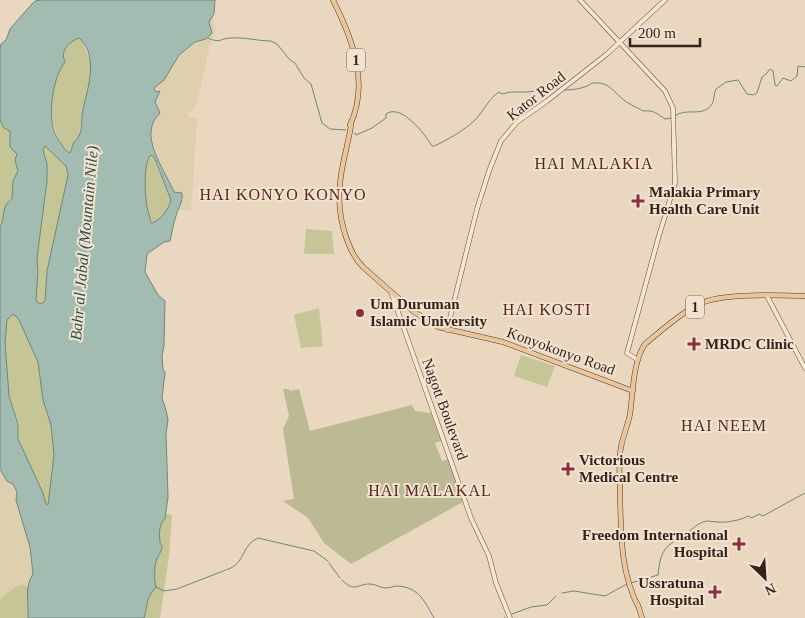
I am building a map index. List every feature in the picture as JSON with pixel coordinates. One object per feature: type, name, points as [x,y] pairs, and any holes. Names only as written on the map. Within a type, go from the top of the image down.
[{"type":"main road","name":"Konyokonyo Road","points":[[334,0],[349,32],[355,49],[357,64],[358,90],[347,141],[338,199],[342,223],[357,262],[420,316],[438,328],[503,342],[633,390]]},
{"type":"main road","name":"1","points":[[633,390],[638,360],[645,344],[686,311],[719,298],[805,296]]},
{"type":"main road","points":[[633,390],[630,415],[620,456],[620,511],[624,559],[632,591],[642,618]]},
{"type":"street","points":[[580,0],[665,91],[673,108],[675,183],[627,353],[638,360]]},
{"type":"street","name":"Kator Road","points":[[447,330],[465,254],[489,171],[501,141],[517,122],[562,90],[620,44],[666,0]]},
{"type":"street","name":"Nagott Boulevard","points":[[392,292],[471,518],[489,556],[496,583],[510,618]]},
{"type":"street","points":[[767,296],[805,368]]},
{"type":"shaded area","points":[[213,17],[216,29],[210,45],[198,98],[195,107],[189,112],[188,117],[197,119],[191,210],[178,210],[181,206],[150,139],[152,124],[159,115],[155,102],[159,91],[155,93],[153,89],[164,80],[179,55],[195,42],[212,33],[209,22]]},
{"type":"shaded area","points":[[79,38],[91,62],[90,79],[79,137],[74,142],[70,153],[64,148],[56,133],[53,123],[52,101],[56,79],[65,62],[64,51],[68,44]]},
{"type":"shaded area","points":[[0,120],[5,129],[10,131],[10,145],[17,155],[18,171],[13,181],[12,200],[3,213],[0,225]]},
{"type":"shaded area","points":[[45,146],[66,166],[68,175],[47,271],[45,302],[41,304],[36,299],[37,258],[47,181],[47,164],[43,150]]},
{"type":"shaded area","points":[[151,155],[154,157],[171,200],[164,214],[152,223],[147,207],[145,187],[147,164]]},
{"type":"shaded area","points":[[306,229],[332,231],[334,254],[304,254]]},
{"type":"shaded area","points":[[319,308],[323,346],[301,348],[294,315]]},
{"type":"shaded area","points":[[12,315],[15,315],[19,320],[38,362],[43,400],[51,425],[54,455],[48,505],[18,439],[19,424],[9,396],[5,342],[7,320]]},
{"type":"shaded area","points":[[521,355],[555,366],[547,387],[514,376]]},
{"type":"shaded area","points":[[0,469],[7,481],[13,484],[17,492],[16,500],[30,547],[33,574],[29,580],[28,587],[23,585],[12,589],[0,602]]},
{"type":"shaded area","points":[[165,513],[172,515],[169,556],[160,618],[144,618],[148,597],[156,587],[155,569],[162,548],[160,532],[165,519]]},
{"type":"shaded area","points":[[20,585],[28,587],[28,618],[0,618],[0,600],[12,589]]},
{"type":"green space","points":[[283,389],[289,389],[290,391],[299,389],[310,431],[412,405],[415,411],[431,413],[441,441],[435,443],[442,461],[448,459],[463,502],[351,564],[324,543],[308,518],[283,501],[294,499],[283,429],[289,416]]},
{"type":"water","name":"Bahr al Jabal (Mountain Nile)","points":[[215,0],[214,14],[209,22],[212,33],[206,39],[195,42],[179,55],[164,80],[154,89],[156,92],[160,91],[155,102],[160,113],[151,131],[151,140],[157,158],[174,192],[182,193],[182,196],[170,241],[164,242],[147,254],[145,272],[158,295],[165,301],[162,356],[165,373],[162,398],[168,420],[166,434],[168,497],[165,519],[160,529],[162,548],[155,565],[156,587],[148,599],[144,618],[28,618],[28,590],[33,574],[30,547],[16,500],[17,492],[13,484],[7,481],[0,469],[0,225],[5,207],[12,199],[13,181],[18,171],[15,160],[17,154],[10,147],[10,131],[4,128],[0,120],[0,49],[10,29],[35,1]],"holes":[[[79,38],[89,53],[90,72],[80,133],[70,153],[64,149],[56,136],[51,114],[57,76],[65,62],[64,51],[68,44]],[[45,146],[66,166],[68,175],[47,271],[45,301],[41,304],[36,299],[37,258],[47,181],[47,164],[43,150]],[[151,155],[154,157],[171,200],[164,214],[152,223],[147,209],[146,195],[145,179],[148,159]],[[12,315],[15,315],[19,320],[38,362],[43,400],[51,425],[54,455],[48,505],[18,439],[18,424],[9,396],[5,342],[7,320]]]},
{"type":"waterway","points":[[208,38],[218,41],[228,38],[241,38],[271,41],[277,44],[311,84],[322,123],[330,129],[346,130]]},
{"type":"waterway","points":[[675,116],[679,113],[699,112],[709,108],[713,102],[716,89],[726,82],[738,80],[747,94],[753,95],[757,93],[762,77],[770,69],[773,71],[775,85],[777,86],[783,78],[791,81],[797,76],[798,66],[805,67]]},
{"type":"waterway","points":[[564,90],[579,89],[592,83],[605,84],[625,101],[643,111],[652,112],[665,119],[671,118]]},
{"type":"waterway","points":[[355,133],[356,135],[372,128],[386,118],[386,114],[392,112],[399,113],[412,121],[432,146],[434,146],[471,123],[499,92],[502,94],[557,88]]},
{"type":"waterway","points":[[631,583],[658,575],[665,549],[701,523],[707,521],[729,522],[748,516],[752,518],[759,514],[763,516],[805,493]]},
{"type":"waterway","points":[[156,587],[164,591],[177,589],[231,568],[236,565],[249,545],[258,538],[314,551],[328,561]]},
{"type":"waterway","points":[[329,563],[340,578]]},
{"type":"waterway","points":[[342,580],[353,587],[370,584],[384,588],[397,586],[411,589],[428,606],[434,618]]},
{"type":"waterway","points":[[562,593],[574,591],[605,596],[627,584]]},
{"type":"waterway","points":[[512,614],[531,607],[547,605],[556,596]]},
{"type":"place","name":"Malakia Primary Health Care Unit","points":[[638,201]]},
{"type":"place","name":"Um Duruman Islamic University","points":[[360,313]]},
{"type":"place","name":"MRDC Clinic","points":[[694,344]]},
{"type":"place","name":"Victorious Medical Centre","points":[[568,469]]},
{"type":"place","name":"Freedom International Hospital","points":[[739,544]]},
{"type":"place","name":"Ussratuna Hospital","points":[[715,592]]},
{"type":"district","name":"HAI MALAKIA","points":[[594,163]]},
{"type":"district","name":"HAI KONYO KONYO","points":[[283,194]]},
{"type":"district","name":"HAI KOSTI","points":[[547,309]]},
{"type":"district","name":"HAI NEEM","points":[[724,425]]},
{"type":"district","name":"HAI MALAKAL","points":[[430,490]]}]
